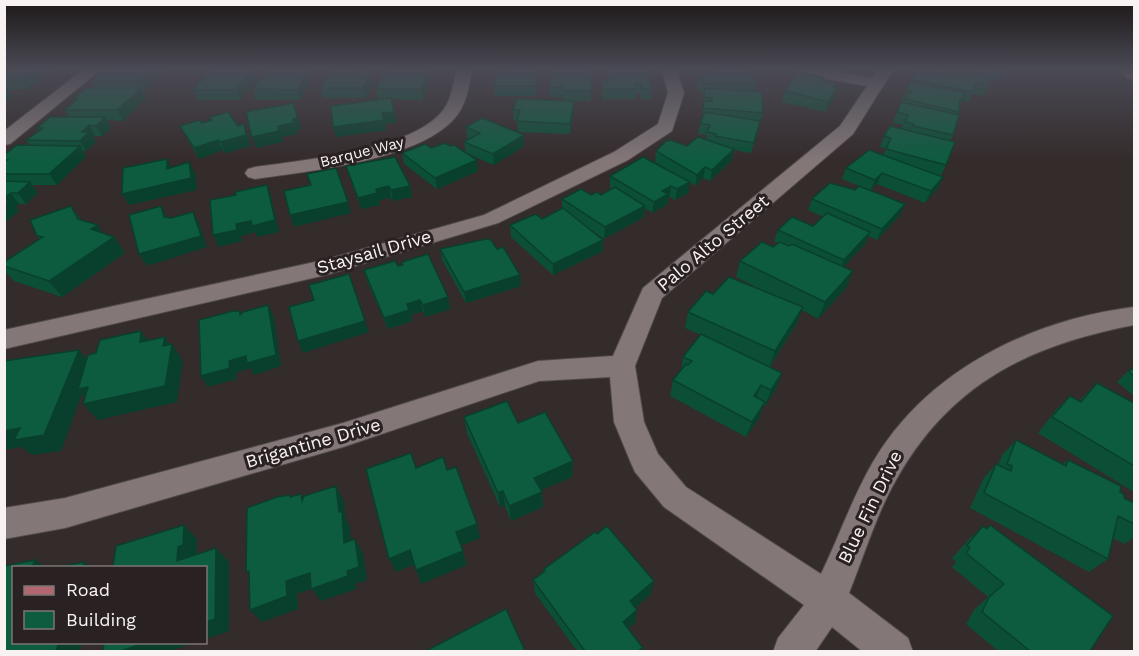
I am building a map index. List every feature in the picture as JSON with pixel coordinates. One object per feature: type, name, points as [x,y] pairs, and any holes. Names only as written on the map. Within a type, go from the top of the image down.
[{"type":"street","points":[[4,140],[54,101]]},
{"type":"street","name":"Barque Way","points":[[255,173],[334,160],[418,137],[440,125],[452,111],[455,101]]},
{"type":"street","name":"Staysail Drive","points":[[4,340],[326,267],[491,219],[621,156],[666,128],[674,101]]},
{"type":"street","name":"Palo Alto Street","points":[[865,101],[846,130],[652,294],[622,366],[629,422],[646,463],[675,497],[828,600],[894,651]]},
{"type":"street","name":"Blue Fin Drive","points":[[792,651],[828,600],[884,471],[904,439],[922,417],[952,388],[994,360],[1028,343],[1082,326],[1134,316]]},
{"type":"street","name":"Brigantine Drive","points":[[4,524],[65,513],[343,435],[538,371],[622,366]]},
{"type":"building","points":[[76,101],[127,101],[117,110],[65,110]]},
{"type":"building","points":[[392,101],[394,112],[382,113],[384,120],[333,127],[331,106]]},
{"type":"building","points":[[516,101],[574,101],[570,124],[517,121],[520,110],[513,110]]},
{"type":"building","points":[[704,101],[762,101],[763,113],[703,108]]},
{"type":"building","points":[[912,101],[960,101],[959,112]]},
{"type":"building","points":[[901,102],[959,115],[953,135],[905,122],[908,115],[897,112]]},
{"type":"building","points":[[293,103],[298,118],[293,119],[294,123],[278,126],[279,131],[252,137],[246,112]]},
{"type":"building","points":[[228,112],[238,126],[244,124],[246,135],[221,142],[218,140],[194,148],[180,126],[200,120],[202,123],[212,120],[210,117]]},
{"type":"building","points":[[705,112],[760,121],[754,143],[715,136],[716,134],[707,132],[710,125],[700,123]]},
{"type":"building","points":[[50,117],[105,117],[96,126],[89,125],[82,132],[89,132],[80,141],[26,140],[43,128],[37,128]]},
{"type":"building","points":[[482,118],[524,135],[493,154],[464,142],[480,133],[466,127]]},
{"type":"building","points":[[890,126],[955,142],[946,165],[886,149],[891,138],[884,136]]},
{"type":"building","points":[[698,137],[734,149],[712,170],[705,167],[697,175],[656,151],[670,140],[687,146]]},
{"type":"building","points":[[445,143],[450,146],[454,145],[477,160],[435,178],[402,153],[425,144],[431,148]]},
{"type":"building","points":[[17,145],[80,146],[49,174],[4,174],[4,162],[7,160],[4,160],[4,155]]},
{"type":"building","points":[[869,150],[943,177],[931,191],[882,173],[875,180],[846,168]]},
{"type":"building","points":[[395,157],[410,186],[391,190],[389,186],[376,189],[377,193],[358,198],[346,166]]},
{"type":"building","points":[[643,157],[690,182],[677,189],[671,186],[662,191],[668,194],[654,202],[610,176]]},
{"type":"building","points":[[167,159],[167,169],[189,162],[191,178],[122,194],[123,168]]},
{"type":"building","points":[[336,168],[348,202],[290,215],[284,191],[311,185],[307,174]]},
{"type":"building","points":[[4,181],[30,182],[18,193],[11,193],[4,198]]},
{"type":"building","points":[[830,183],[855,190],[859,186],[905,204],[882,229],[812,199]]},
{"type":"building","points":[[267,185],[275,220],[252,226],[251,221],[236,224],[237,230],[213,235],[210,200]]},
{"type":"building","points":[[615,187],[645,206],[605,227],[562,199],[581,189],[591,195],[597,192],[601,195]]},
{"type":"building","points":[[71,206],[78,219],[98,225],[91,229],[114,237],[49,281],[4,266],[4,262],[43,237],[37,236],[30,220]]},
{"type":"building","points":[[161,206],[164,217],[171,218],[193,212],[201,236],[139,254],[129,215]]},
{"type":"building","points":[[563,208],[603,240],[553,264],[510,225],[536,214],[542,219]]},
{"type":"building","points":[[827,213],[870,232],[844,260],[778,230],[792,217],[813,226]]},
{"type":"building","points":[[486,239],[491,240],[497,249],[503,247],[520,275],[464,292],[440,249]]},
{"type":"building","points":[[762,242],[773,247],[780,242],[789,246],[792,244],[853,271],[825,302],[740,261]]},
{"type":"building","points":[[428,254],[448,297],[423,305],[420,300],[407,304],[409,310],[384,318],[364,270],[395,261],[398,266],[403,265],[402,262]]},
{"type":"building","points":[[349,274],[365,321],[298,341],[289,307],[314,300],[309,285]]},
{"type":"building","points":[[729,277],[803,307],[775,351],[688,312],[706,291],[713,294]]},
{"type":"building","points":[[268,305],[276,355],[247,363],[246,356],[229,361],[230,368],[201,376],[199,320],[233,311],[240,311],[240,315],[243,312]]},
{"type":"building","points":[[141,331],[140,342],[165,337],[163,346],[172,344],[165,386],[83,404],[88,387],[78,389],[88,355],[96,353],[100,340]]},
{"type":"building","points":[[701,334],[782,373],[771,390],[761,385],[754,396],[765,402],[752,422],[673,380],[686,364],[692,361],[683,357]]},
{"type":"building","points":[[79,350],[44,435],[14,440],[20,428],[4,431],[4,361]]},
{"type":"building","points":[[1134,368],[1134,376],[1128,371]]},
{"type":"building","points":[[1097,383],[1134,403],[1134,466],[1052,417],[1070,396],[1081,402]]},
{"type":"building","points":[[507,401],[518,423],[545,412],[573,461],[534,478],[542,492],[509,506],[503,491],[498,493],[464,417]]},
{"type":"building","points":[[1016,440],[1066,466],[1068,460],[1121,486],[1120,492],[1124,494],[1124,498],[1134,503],[1134,524],[1118,516],[1108,559],[984,493],[996,464],[1011,471],[1012,466],[1007,464]]},
{"type":"building","points":[[411,453],[416,468],[443,457],[447,470],[456,467],[477,524],[456,532],[463,551],[416,570],[410,550],[389,559],[366,469]]},
{"type":"building","points":[[336,486],[339,512],[342,511],[344,543],[355,539],[359,567],[347,571],[348,576],[311,589],[310,573],[286,581],[287,596],[250,610],[249,571],[246,572],[247,508],[277,497],[290,495],[290,497],[301,494],[302,501],[304,496]]},
{"type":"building","points":[[184,525],[183,545],[178,547],[177,561],[216,548],[215,619],[207,622],[207,566],[113,566],[116,546]]},
{"type":"building","points":[[990,525],[1113,616],[1090,651],[1030,651],[982,612],[989,597],[1004,584],[966,553],[970,548],[967,545],[983,526],[987,529]]},
{"type":"building","points":[[607,526],[654,581],[630,601],[637,610],[623,622],[643,648],[638,651],[585,651],[533,580],[545,571],[544,569],[595,532],[597,534]]},
{"type":"building","points":[[35,560],[32,566],[12,566],[12,644],[58,644],[56,651],[4,651],[4,566]]},
{"type":"building","points":[[84,562],[83,566],[63,566]]},
{"type":"building","points":[[506,609],[525,651],[426,651]]},
{"type":"building","points":[[104,644],[141,644],[121,651],[103,651]]}]
